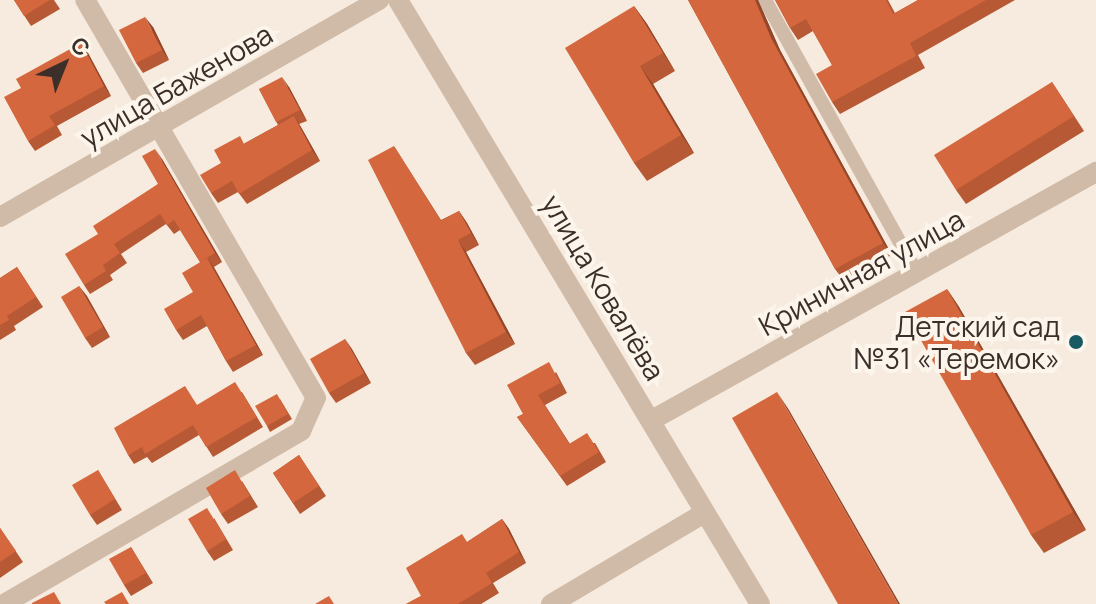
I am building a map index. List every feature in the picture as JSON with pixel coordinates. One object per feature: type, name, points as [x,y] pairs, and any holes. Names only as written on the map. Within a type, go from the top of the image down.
[{"type":"street","points":[[4,604],[301,431],[316,398],[85,0]]},
{"type":"street","name":"улица Баженова","points":[[0,217],[379,0]]},
{"type":"street","name":"улица Ковалёва","points":[[398,0],[760,604]]},
{"type":"street","name":"Криничная улица","points":[[652,420],[1096,172]]},
{"type":"street","points":[[551,604],[704,513]]},
{"type":"lane","points":[[765,0],[917,273]]},
{"type":"building","points":[[14,0],[50,0],[24,16]]},
{"type":"building","points":[[688,0],[755,0],[771,38],[883,243],[835,269]]},
{"type":"building","points":[[775,0],[886,0],[893,14],[918,0],[986,0],[910,43],[916,56],[832,102],[816,74],[832,65],[806,19],[790,28]]},
{"type":"building","points":[[634,6],[663,53],[640,66],[681,135],[634,163],[565,48]]},
{"type":"building","points":[[145,17],[162,50],[136,63],[119,30]]},
{"type":"building","points":[[81,43],[104,86],[49,116],[55,125],[28,141],[4,97],[21,88],[16,79]]},
{"type":"building","points":[[282,77],[300,110],[276,122],[259,89]]},
{"type":"building","points":[[1052,82],[1074,116],[956,190],[934,155]]},
{"type":"building","points":[[294,116],[312,150],[239,194],[232,181],[211,193],[200,175],[221,163],[214,150],[240,136],[244,144]]},
{"type":"building","points":[[394,146],[441,221],[459,211],[471,233],[458,240],[506,332],[466,353],[368,160]]},
{"type":"building","points":[[155,149],[215,253],[200,262],[174,220],[167,225],[160,214],[114,244],[120,253],[103,265],[106,271],[84,285],[65,254],[98,234],[93,226],[158,184],[142,156]]},
{"type":"building","points":[[207,258],[256,345],[226,361],[201,315],[176,330],[164,309],[193,292],[182,273]]},
{"type":"building","points":[[17,267],[36,297],[7,316],[9,320],[0,325],[0,278]]},
{"type":"building","points":[[79,286],[103,327],[85,338],[61,297]]},
{"type":"building","points":[[947,289],[1073,512],[1031,535],[905,312]]},
{"type":"building","points":[[345,339],[364,373],[329,393],[310,359]]},
{"type":"building","points":[[549,362],[560,383],[538,395],[569,444],[587,433],[599,452],[560,476],[517,417],[523,414],[507,385]]},
{"type":"building","points":[[235,382],[257,417],[206,447],[193,425],[145,454],[142,447],[128,455],[114,428],[185,386],[197,405]]},
{"type":"building","points":[[777,392],[898,604],[838,604],[732,418]]},
{"type":"building","points":[[277,394],[288,414],[267,426],[255,406]]},
{"type":"building","points":[[299,455],[319,486],[293,503],[273,473]]},
{"type":"building","points":[[98,470],[115,499],[90,515],[72,485]]},
{"type":"building","points":[[235,470],[250,496],[221,514],[206,488]]},
{"type":"building","points":[[207,508],[226,539],[207,551],[188,519]]},
{"type":"building","points":[[502,519],[519,552],[486,573],[492,583],[458,604],[406,604],[421,596],[406,568],[462,534],[467,542]]},
{"type":"building","points":[[0,528],[16,551],[0,562]]},
{"type":"building","points":[[131,547],[146,573],[124,585],[109,559]]},
{"type":"building","points":[[54,592],[61,604],[32,604],[32,603]]},
{"type":"building","points":[[122,592],[129,604],[104,602]]},
{"type":"building","points":[[329,596],[334,604],[315,604]]},
{"type":"place","name":"Детский сад №31 «Теремок»","points":[[1076,342]]}]
